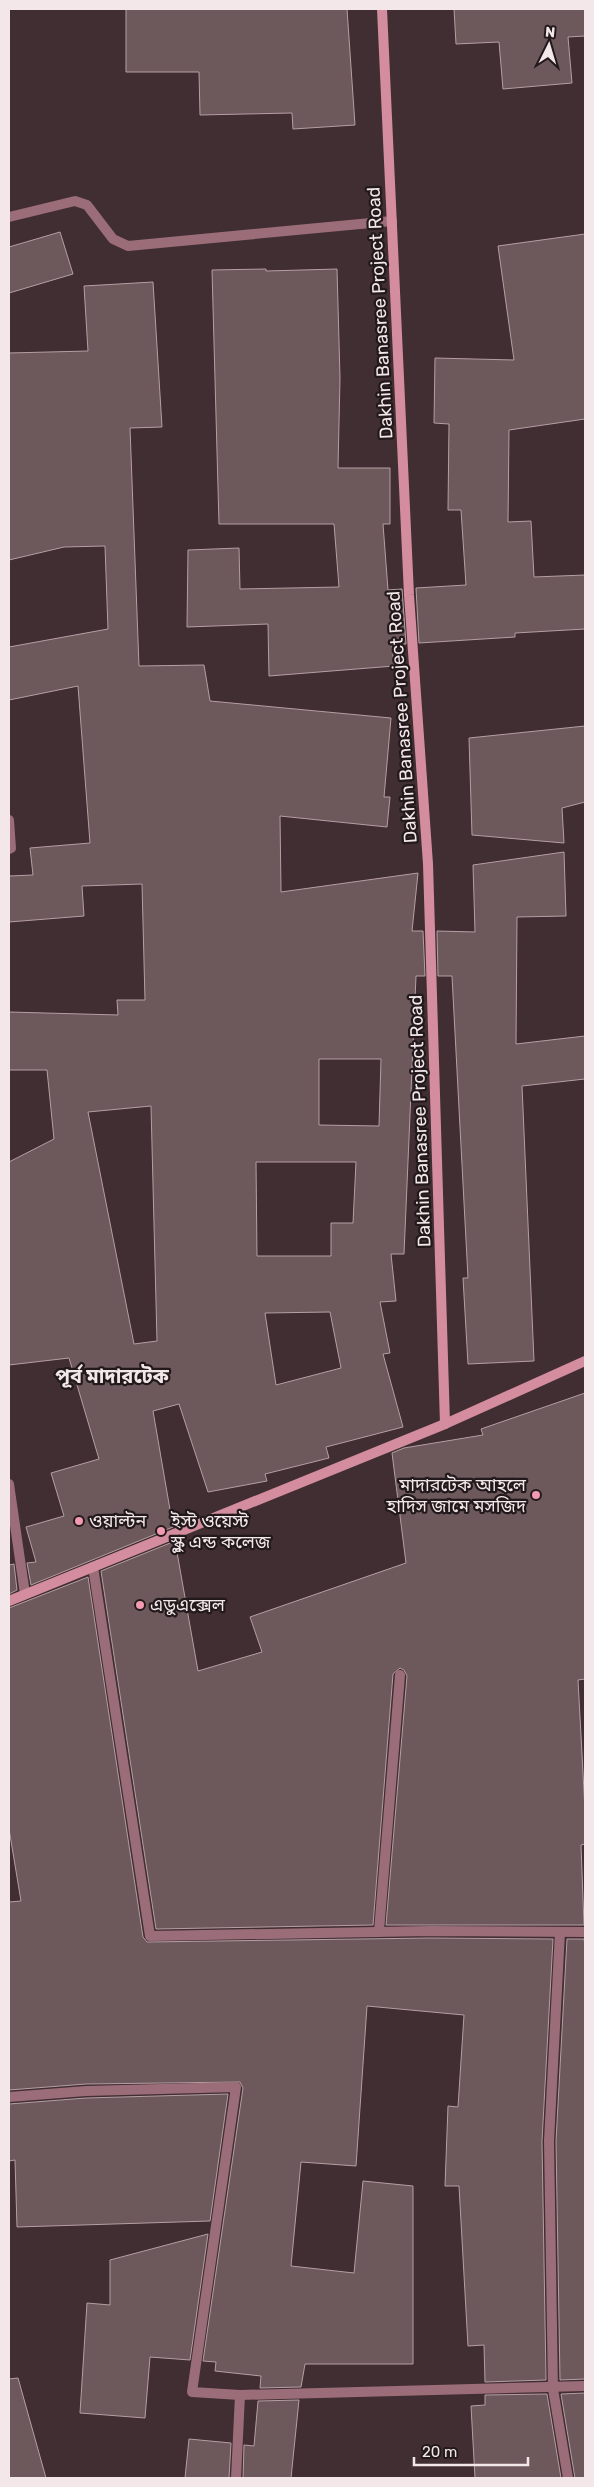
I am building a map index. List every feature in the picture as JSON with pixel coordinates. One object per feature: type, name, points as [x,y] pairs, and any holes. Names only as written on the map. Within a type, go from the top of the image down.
[{"type":"street","name":"Dakhin Banasree Project Road","points":[[382,9],[409,596],[428,864],[445,1424]]},
{"type":"street","points":[[9,217],[76,201],[87,205],[113,239],[128,246],[392,221]]},
{"type":"street","points":[[9,820],[11,848],[9,849]]},
{"type":"street","points":[[9,1601],[445,1424],[585,1360]]},
{"type":"street","points":[[9,1484],[25,1594]]},
{"type":"street","points":[[93,1567],[150,1936],[379,1931],[585,1932]]},
{"type":"street","points":[[379,1931],[400,1675]]},
{"type":"street","points":[[560,1932],[549,2141],[553,2388],[568,2478]]},
{"type":"street","points":[[9,2097],[86,2090],[236,2086],[192,2392],[240,2395],[585,2386]]},
{"type":"street","points":[[236,2478],[240,2395]]},
{"type":"building","points":[[126,9],[347,9],[355,125],[293,129],[292,113],[200,115],[199,72],[126,72]]},
{"type":"building","points":[[454,9],[585,9],[585,36],[568,37],[572,83],[503,89],[499,42],[456,44]]},
{"type":"building","points":[[60,232],[73,274],[9,293],[9,247]]},
{"type":"building","points":[[585,234],[585,419],[509,430],[508,522],[531,521],[534,577],[585,575],[585,629],[515,633],[515,637],[419,643],[416,588],[466,585],[461,510],[448,510],[449,424],[434,423],[435,358],[514,360],[498,246]]},
{"type":"building","points":[[266,269],[266,271],[337,269],[340,378],[338,468],[390,468],[390,524],[383,524],[388,590],[402,589],[406,644],[392,644],[394,666],[269,676],[268,624],[187,627],[188,550],[239,548],[240,589],[339,587],[334,524],[219,524],[212,270]]},
{"type":"building","points":[[153,282],[162,427],[130,428],[139,666],[204,665],[210,701],[391,718],[384,797],[390,797],[387,827],[280,816],[281,892],[418,873],[412,931],[423,931],[425,976],[416,976],[404,1254],[391,1254],[396,1301],[380,1302],[390,1353],[383,1354],[403,1427],[326,1447],[329,1458],[265,1474],[267,1481],[208,1492],[179,1404],[153,1411],[173,1527],[31,1585],[27,1563],[36,1562],[26,1527],[64,1516],[51,1473],[99,1459],[69,1358],[9,1365],[9,1162],[54,1139],[47,1070],[9,1070],[9,1012],[118,1015],[117,1000],[145,1000],[142,884],[82,886],[84,916],[9,922],[9,876],[33,875],[30,848],[90,843],[78,686],[9,700],[9,647],[108,629],[105,546],[64,547],[9,560],[9,353],[88,351],[84,286]],"holes":[[[319,1059],[381,1059],[379,1126],[319,1125]],[[151,1106],[157,1341],[134,1344],[88,1112]],[[256,1162],[356,1162],[353,1223],[331,1223],[331,1256],[257,1256]],[[330,1312],[341,1368],[276,1385],[265,1313]]]},
{"type":"building","points":[[585,726],[585,802],[562,808],[564,843],[472,835],[469,738]]},
{"type":"building","points":[[564,852],[566,916],[517,917],[516,1044],[585,1036],[585,1079],[522,1086],[534,1361],[468,1364],[463,1278],[468,1278],[452,976],[438,976],[437,931],[475,932],[473,865]]},
{"type":"building","points":[[585,1393],[585,1679],[578,1680],[585,1810],[585,1844],[581,1845],[584,1925],[386,1925],[407,1676],[404,1670],[400,1668],[393,1674],[373,1925],[156,1929],[101,1571],[175,1541],[198,1671],[262,1652],[250,1617],[406,1563],[392,1453],[404,1448],[483,1435],[481,1429]]},
{"type":"building","points":[[14,1564],[17,1590],[9,1594],[9,1565]]},
{"type":"building","points":[[88,1577],[143,1937],[147,1942],[430,1938],[553,1939],[542,2141],[546,2380],[485,2382],[484,2345],[468,2346],[459,2186],[445,2186],[448,2106],[458,2107],[464,2015],[367,2006],[356,2166],[301,2162],[291,2266],[354,2273],[363,2181],[413,2186],[413,2364],[305,2364],[301,2387],[260,2388],[261,2376],[215,2371],[216,2362],[203,2361],[243,2088],[240,2082],[86,2084],[9,2090],[9,1902],[21,1901],[9,1829],[9,1608]]},
{"type":"building","points":[[567,1939],[584,1939],[585,1946],[585,2379],[560,2380],[556,2141]]},
{"type":"building","points":[[228,2094],[210,2221],[17,2227],[15,2160],[9,2161],[9,2104],[86,2098]]},
{"type":"building","points":[[208,2234],[190,2360],[150,2357],[145,2418],[80,2413],[87,2303],[110,2305],[110,2260]]},
{"type":"building","points":[[18,2378],[46,2478],[9,2478],[9,2379]]},
{"type":"building","points":[[585,2393],[585,2478],[575,2478],[561,2394]]},
{"type":"building","points":[[547,2394],[561,2478],[475,2478],[471,2406],[485,2405],[485,2395]]},
{"type":"building","points":[[299,2400],[291,2478],[243,2478],[244,2445],[254,2446],[258,2401]]},
{"type":"building","points":[[189,2439],[231,2443],[229,2478],[185,2478]]},
{"type":"place","name":"মাদারটেক আহলে হাদিস জামে মসজিদ","points":[[536,1495]]},
{"type":"place","name":"ওয়াল্টন","points":[[79,1521]]},
{"type":"place","name":"ইস্ট ওয়েস্ট স্কুল এন্ড কলেজ","points":[[161,1531]]},
{"type":"place","name":"এডুএক্সেল","points":[[140,1605]]},
{"type":"district","name":"পূর্ব মাদারটেক","points":[[112,1376]]}]
